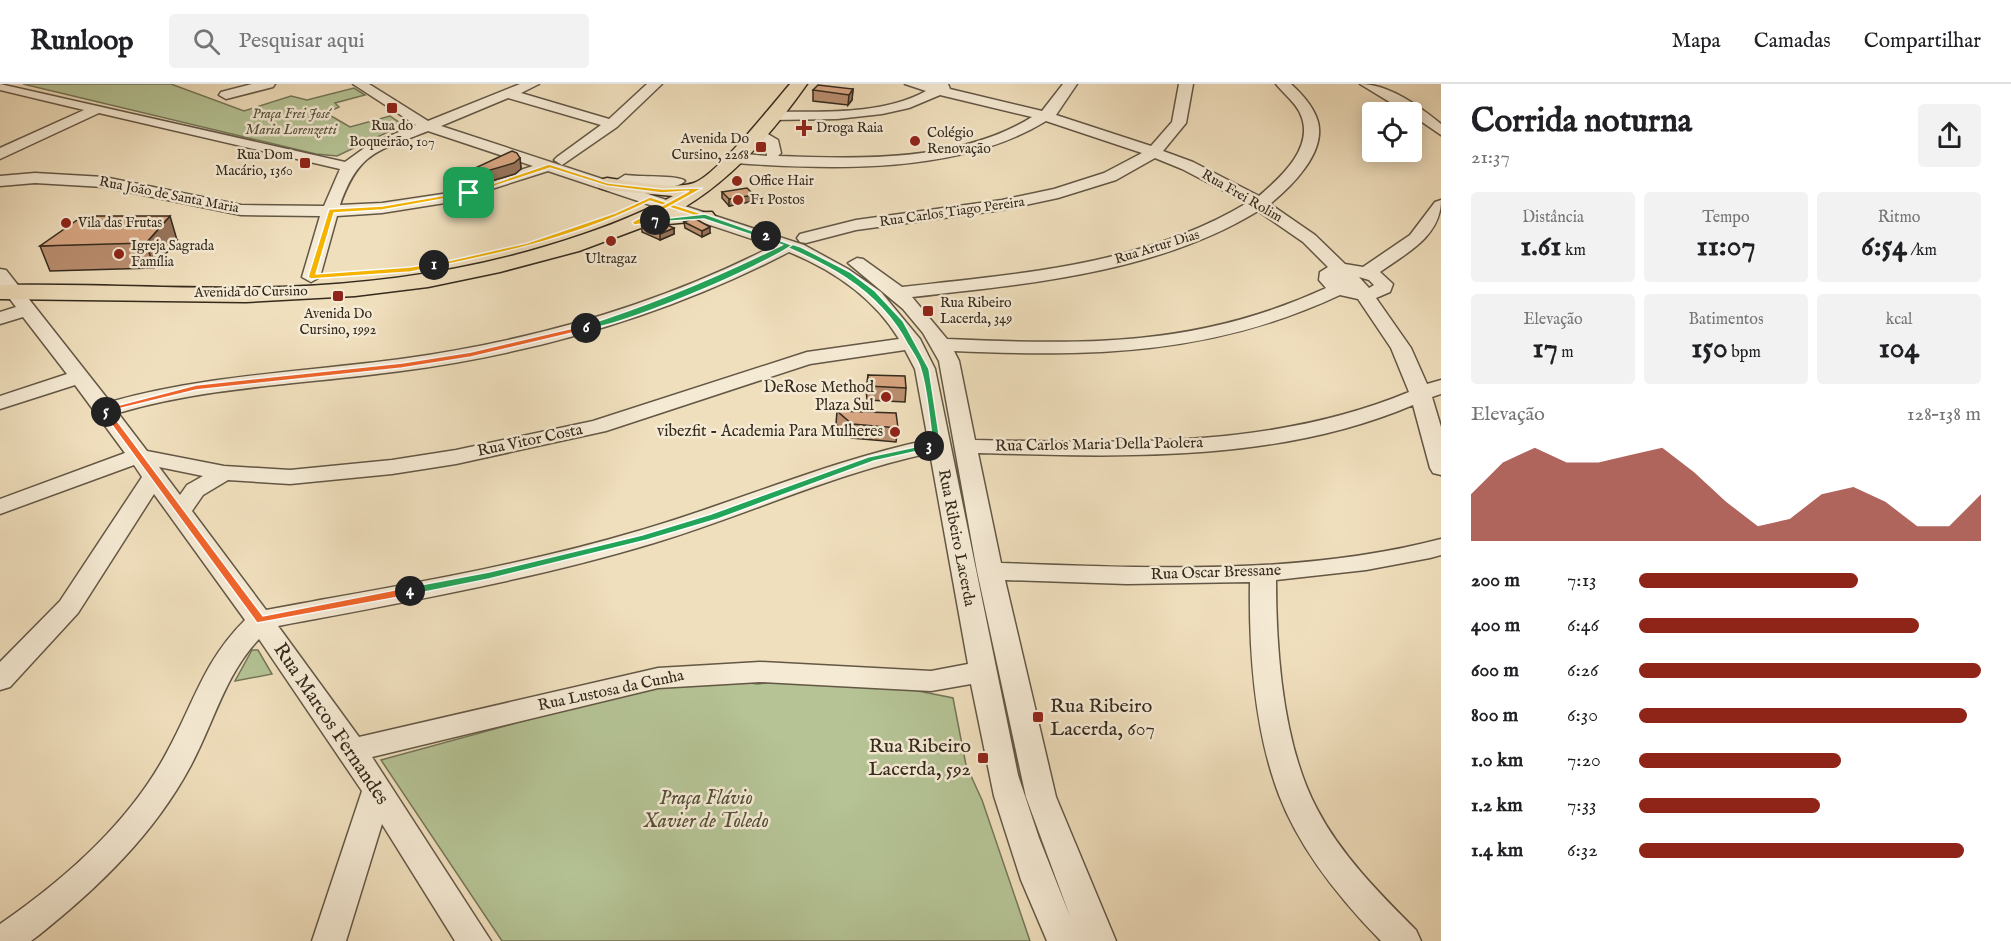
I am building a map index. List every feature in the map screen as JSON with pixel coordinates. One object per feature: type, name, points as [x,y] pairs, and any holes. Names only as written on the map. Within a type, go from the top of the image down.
[{"type":"main road","name":"Avenida do Cursino","points":[[665,194],[699,188],[735,158],[799,84]]},
{"type":"main road","name":"Avenida do Cursino","points":[[7,288],[81,292],[280,294],[357,289],[426,280],[537,256],[626,219],[665,194],[696,167]]},
{"type":"main road","points":[[610,185],[665,194]]},
{"type":"main road","points":[[610,185],[624,201],[626,219],[705,216]]},
{"type":"main road","name":"Avenida do Cursino","points":[[7,288],[311,277],[410,270],[528,245],[626,219]]},
{"type":"street","points":[[226,95],[268,84]]},
{"type":"street","name":"Rua Ribeiro Lacerda","points":[[360,84],[433,123],[556,163],[623,180],[650,183],[705,216],[843,255],[899,293],[933,330],[949,361],[956,387],[964,446],[1041,797],[1090,924],[1099,941]]},
{"type":"street","points":[[311,277],[331,211],[349,167],[375,147],[532,84]]},
{"type":"street","name":"Rua João de Santa Maria","points":[[0,180],[35,178],[104,182],[240,210],[331,211],[382,208],[451,197],[556,163],[612,124],[656,84]]},
{"type":"street","name":"Rua Frei Rolim","points":[[912,84],[944,87],[1047,115],[1154,152],[1212,177],[1258,203],[1295,228],[1341,278],[1365,294],[1402,350],[1420,396],[1441,468]]},
{"type":"street","points":[[735,158],[828,163],[909,159],[991,142],[1047,115],[1065,95],[1070,84]]},
{"type":"street","name":"Rua Carlos Tiago Pereira","points":[[105,410],[196,388],[402,365],[471,354],[577,330],[672,299],[762,260],[797,242],[861,224],[972,212],[1032,201],[1108,177],[1154,152],[1171,135],[1185,114],[1188,102],[1186,84]]},
{"type":"street","name":"Rua Artur Dias","points":[[899,293],[1049,274],[1115,261],[1204,233],[1258,203],[1286,182],[1305,156],[1313,130],[1307,110],[1283,84]]},
{"type":"street","points":[[1367,84],[1421,115],[1441,131]]},
{"type":"street","points":[[0,86],[95,110],[349,167]]},
{"type":"street","points":[[771,116],[872,111],[918,101],[944,87]]},
{"type":"street","points":[[508,94],[612,124]]},
{"type":"street","points":[[0,154],[95,110]]},
{"type":"street","points":[[758,132],[771,141],[773,153]]},
{"type":"street","name":"Rua Ribeiro Lacerda","points":[[556,163],[610,185]]},
{"type":"street","name":"Rua Ribeiro Lacerda","points":[[699,188],[711,205],[797,242],[848,274],[872,293],[900,322],[913,343],[925,369],[981,671],[1003,775],[1018,829],[1044,898],[1064,941]]},
{"type":"street","points":[[942,345],[1080,348],[1149,344],[1242,329],[1284,315],[1341,278],[1367,272],[1416,239],[1441,205]]},
{"type":"street","points":[[1365,294],[1380,291],[1384,284],[1367,272]]},
{"type":"street","points":[[0,318],[7,288]]},
{"type":"street","name":"Rua Marcos Fernandes","points":[[7,288],[105,410],[261,620],[352,750],[474,941]]},
{"type":"street","name":"Rua Vitor Costa","points":[[146,466],[255,477],[323,475],[456,457],[598,426],[807,358],[913,343]]},
{"type":"street","points":[[0,403],[79,377]]},
{"type":"street","name":"Rua Carlos Maria Della Paolera","points":[[964,446],[1140,448],[1238,442],[1350,421],[1441,386]]},
{"type":"street","points":[[3,941],[50,907],[125,833],[176,764],[223,663],[237,644],[261,620],[489,576],[582,554],[715,516],[871,459],[938,445]]},
{"type":"street","points":[[0,507],[146,466]]},
{"type":"street","points":[[0,680],[69,607],[146,466]]},
{"type":"street","points":[[180,511],[195,490],[224,473]]},
{"type":"street","name":"Rua Oscar Bressane","points":[[990,571],[1140,576],[1263,572],[1338,565],[1441,547]]},
{"type":"street","points":[[1263,572],[1262,611],[1277,731],[1294,791],[1306,818],[1347,877],[1404,941]]},
{"type":"street","name":"Rua Lustosa da Cunha","points":[[352,750],[658,678],[693,673],[740,671],[931,681],[956,678],[981,671]]},
{"type":"street","points":[[329,941],[377,792]]},
{"type":"green space","name":"Praça Frei José Maria Lorenzetti","points":[[23,84],[171,84],[244,111],[291,96],[307,100],[354,88],[365,95],[335,103],[339,107],[326,113],[350,127],[390,116],[403,125],[337,156],[316,154]]},
{"type":"green space","points":[[252,650],[258,650],[272,674],[235,681]]},
{"type":"green space","name":"Praça Flávio Xavier de Toledo","points":[[720,678],[757,684],[802,679],[874,682],[953,698],[966,765],[982,800],[1030,941],[502,941],[381,760],[670,681]]},
{"type":"building","points":[[818,85],[853,89],[849,95],[813,90]]},
{"type":"building","points":[[512,151],[520,158],[514,163],[480,173],[473,169]]},
{"type":"building","points":[[747,188],[754,195],[729,199],[722,192]]},
{"type":"building","points":[[83,216],[170,216],[146,243],[40,246]]},
{"type":"building","points":[[694,218],[710,227],[702,231],[684,222]]},
{"type":"building","points":[[656,220],[674,228],[660,234],[642,226]]},
{"type":"building","points":[[868,375],[905,376],[906,388],[868,386]]},
{"type":"building","points":[[837,411],[896,413],[898,428],[852,424]]},
{"type":"place","name":"Rua do Boqueirão, 107","points":[[392,108]]},
{"type":"place","name":"Droga Raia","points":[[804,128]]},
{"type":"place","name":"Colégio Renovação","points":[[915,141]]},
{"type":"place","name":"Avenida Do Cursino, 2268","points":[[761,147]]},
{"type":"place","name":"Rua Dom Macário, 1360","points":[[305,163]]},
{"type":"place","name":"Office Hair","points":[[737,181]]},
{"type":"place","name":"F1 Postos","points":[[738,200]]},
{"type":"place","name":"Vila das Frutas","points":[[66,223]]},
{"type":"place","name":"Ultragaz","points":[[611,241]]},
{"type":"place","name":"Igreja Sagrada Família","points":[[119,254]]},
{"type":"place","name":"Avenida Do Cursino, 1992","points":[[338,296]]},
{"type":"place","name":"Rua Ribeiro Lacerda, 349","points":[[928,311]]},
{"type":"place","name":"DeRose Method Plaza Sul","points":[[886,397]]},
{"type":"place","name":"vibezfit - Academia Para Mulheres","points":[[895,432]]},
{"type":"place","name":"Rua Ribeiro Lacerda, 607","points":[[1038,717]]},
{"type":"place","name":"Rua Ribeiro Lacerda, 592","points":[[983,758]]},
{"type":"route","points":[[469,193],[382,208],[331,211],[311,277],[410,270],[472,258],[528,245],[594,224],[650,199],[672,206],[690,212],[764,236],[789,245],[848,274],[872,293],[900,322],[925,369],[938,445],[871,459],[715,516],[644,538],[489,576],[261,620],[105,410],[196,388],[402,365],[471,354],[577,330],[652,307],[712,283],[789,245],[764,236],[705,216],[667,218],[634,223],[672,206],[699,188],[662,191],[607,184],[549,166],[469,193]]}]
